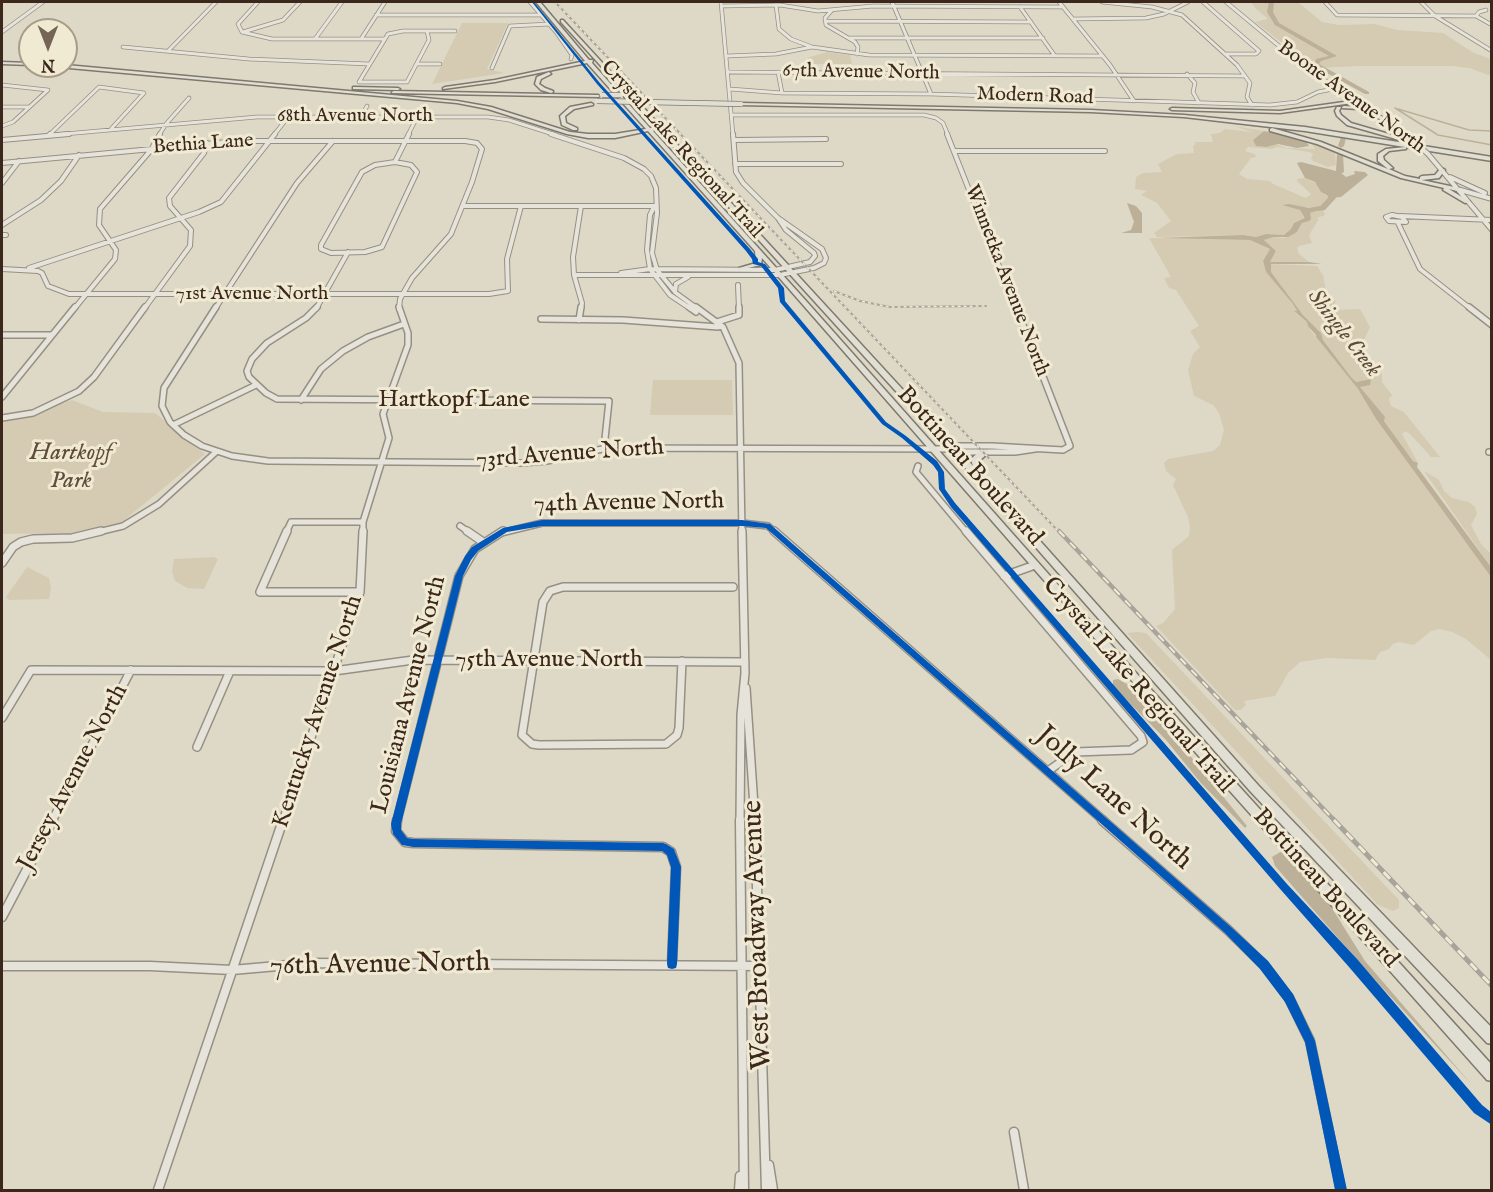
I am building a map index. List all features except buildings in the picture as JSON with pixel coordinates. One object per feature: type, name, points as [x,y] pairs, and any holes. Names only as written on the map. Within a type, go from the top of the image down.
[{"type":"highway","name":"Bottineau Boulevard","points":[[538,2],[646,128],[758,250],[1035,565],[1491,1076]]},
{"type":"highway","name":"Bottineau Boulevard","points":[[544,2],[984,483],[1254,788],[1491,1038]]},
{"type":"highway","points":[[2,61],[18,62]]},
{"type":"highway","points":[[338,88],[425,89],[480,84],[599,61]]},
{"type":"highway","points":[[78,63],[338,88],[708,103],[1107,107],[1274,112],[1360,102]]},
{"type":"highway","points":[[589,63],[542,76],[538,79],[538,85],[551,92],[597,99]]},
{"type":"highway","points":[[78,68],[471,104],[581,135],[609,136],[658,125]]},
{"type":"highway","points":[[354,94],[597,99],[686,98],[741,102],[1157,114],[1305,129],[1491,159]]},
{"type":"highway","points":[[597,99],[567,111],[561,117],[563,123],[574,129],[595,132],[646,128]]},
{"type":"highway","points":[[1339,108],[1360,102]]},
{"type":"highway","points":[[1107,107],[1246,116],[1491,154]]},
{"type":"highway","points":[[1339,108],[1359,108],[1386,120]]},
{"type":"highway","points":[[1339,108],[1337,111],[1339,117],[1352,125],[1414,141]]},
{"type":"highway","points":[[1157,114],[1248,125],[1290,134],[1332,147],[1403,177],[1448,190],[1467,202]]},
{"type":"highway","points":[[1455,187],[1413,177],[1386,166],[1380,159],[1380,155],[1388,150],[1405,148],[1478,157]]},
{"type":"highway","points":[[1413,177],[1435,178],[1444,172]]},
{"type":"highway","points":[[1426,183],[1455,187]]},
{"type":"highway","points":[[741,269],[759,264],[758,250]]},
{"type":"highway","points":[[984,452],[976,457],[975,464],[984,483]]},
{"type":"street","points":[[2,32],[43,2]]},
{"type":"street","points":[[168,51],[216,2]]},
{"type":"street","points":[[242,32],[238,24],[258,2]]},
{"type":"street","points":[[242,32],[283,20],[300,2]]},
{"type":"street","points":[[315,39],[342,2]]},
{"type":"street","points":[[361,39],[385,2]]},
{"type":"street","points":[[530,2],[550,24],[572,56],[571,59]]},
{"type":"street","points":[[892,2],[931,94]]},
{"type":"street","points":[[1059,2],[1116,74],[1134,101]]},
{"type":"street","points":[[1102,2],[1132,3],[1184,16],[1245,75],[1251,86],[1247,98],[1252,105]]},
{"type":"street","points":[[1073,19],[1146,18],[1188,2]]},
{"type":"street","points":[[1203,2],[1259,51],[1256,54],[1224,54]]},
{"type":"street","name":"Boone Avenue North","points":[[1226,2],[1302,65],[1407,135],[1444,172],[1491,230]]},
{"type":"street","points":[[1324,2],[1337,15],[1476,16],[1491,25]]},
{"type":"street","points":[[1421,2],[1435,16],[1491,51]]},
{"type":"street","points":[[790,270],[810,262],[815,256],[811,249],[786,230],[736,172],[722,4],[777,5],[813,11],[894,6],[1063,7]]},
{"type":"street","points":[[777,5],[779,29],[791,39],[812,47],[857,54],[1102,56]]},
{"type":"street","points":[[1020,7],[1055,56]]},
{"type":"street","points":[[825,21],[832,9]]},
{"type":"street","points":[[1476,16],[1479,12],[1486,10]]},
{"type":"street","points":[[376,15],[543,15]]},
{"type":"street","points":[[1393,15],[1399,20]]},
{"type":"street","points":[[825,21],[1031,22]]},
{"type":"street","points":[[825,21],[831,29],[850,38],[858,46],[857,54]]},
{"type":"street","points":[[492,68],[510,26],[550,24]]},
{"type":"street","points":[[427,31],[429,39],[407,82],[383,84],[359,82],[388,34],[395,32],[427,31],[455,31]]},
{"type":"street","points":[[242,32],[272,39],[384,39]]},
{"type":"street","points":[[850,38],[1043,38]]},
{"type":"street","points":[[123,47],[256,59],[369,64]]},
{"type":"street","points":[[727,56],[776,54],[812,47]]},
{"type":"street","points":[[417,64],[440,64]]},
{"type":"street","name":"67th Avenue North","points":[[729,72],[1245,75]]},
{"type":"street","points":[[778,72],[782,93]]},
{"type":"street","points":[[1187,74],[1195,83],[1193,92],[1198,103]]},
{"type":"street","points":[[2,85],[47,89],[11,123],[2,126]]},
{"type":"street","points":[[48,136],[99,87],[144,93],[110,130]]},
{"type":"street","name":"Modern Road","points":[[730,89],[782,93],[931,94],[1252,105],[1297,102],[1318,92],[1338,88]]},
{"type":"street","points":[[2,397],[115,259],[116,250],[99,225],[99,209],[152,148],[166,124],[189,98]]},
{"type":"street","points":[[361,117],[367,106]]},
{"type":"street","points":[[2,107],[30,107]]},
{"type":"street","name":"Winnetka Avenue North","points":[[732,115],[924,115],[936,118],[943,123],[1069,448]]},
{"type":"street","points":[[2,269],[25,269],[48,263],[110,240],[207,209],[225,198],[288,117]]},
{"type":"street","points":[[395,162],[417,117]]},
{"type":"street","name":"68th Avenue North","points":[[2,140],[239,118],[501,118],[624,158],[644,169],[651,176],[656,189],[655,206]]},
{"type":"street","points":[[735,140],[826,139]]},
{"type":"street","points":[[333,141],[297,183],[164,388],[162,406],[173,425],[256,385],[247,371],[252,359],[277,336],[313,312],[326,295],[348,252]]},
{"type":"street","name":"Bethia Lane","points":[[2,163],[207,143],[465,141],[477,143],[482,149],[462,206]]},
{"type":"street","points":[[2,418],[33,413],[58,404],[79,391],[93,377],[155,294],[190,246],[191,230],[170,206],[169,198],[204,153],[207,143]]},
{"type":"street","points":[[955,151],[1105,151]]},
{"type":"street","points":[[2,225],[32,207],[49,193],[66,175],[79,155]]},
{"type":"street","points":[[2,183],[19,161]]},
{"type":"street","points":[[395,162],[411,165],[417,172],[384,244],[370,252],[327,252],[321,249],[321,244],[362,172],[375,165],[395,162]]},
{"type":"street","points":[[735,164],[841,164]]},
{"type":"street","points":[[1444,172],[1491,197]]},
{"type":"street","points":[[1455,187],[1485,193]]},
{"type":"street","points":[[1455,187],[1491,197]]},
{"type":"street","points":[[402,295],[412,278],[444,243],[462,206],[655,206],[651,214],[647,249],[650,269]]},
{"type":"street","name":"71st Avenue North","points":[[25,269],[42,273],[44,282],[53,290],[69,294],[489,294],[508,291],[507,259],[521,206]]},
{"type":"street","points":[[579,320],[582,303],[574,275],[573,257],[581,206]]},
{"type":"street","name":"West Broadway Avenue","points":[[655,206],[657,213],[652,253],[660,276],[676,293],[728,336],[739,363],[745,662],[741,725],[744,1191]]},
{"type":"street","points":[[1481,220],[1392,214],[1386,217],[1389,221],[1398,224],[1491,220]]},
{"type":"street","points":[[1400,216],[1406,222]]},
{"type":"street","points":[[574,275],[660,276],[777,272],[819,266],[826,258],[822,249],[778,218]]},
{"type":"street","points":[[1398,224],[1420,269],[1491,325]]},
{"type":"street","points":[[620,274],[650,269],[741,269],[777,272]]},
{"type":"street","name":"West Broadway Avenue","points":[[650,269],[670,295],[716,324]]},
{"type":"street","points":[[676,293],[675,287],[678,282],[693,275]]},
{"type":"street","points":[[541,319],[716,324],[739,315],[738,285]]},
{"type":"street","name":"Kentucky Avenue North","points":[[158,1191],[360,592],[363,522],[389,438],[383,414],[409,339],[399,312],[402,295]]},
{"type":"street","points":[[695,324],[702,315]]},
{"type":"street","points":[[301,400],[314,378],[331,359],[368,337],[404,324]]},
{"type":"street","points":[[2,335],[52,335]]},
{"type":"street","name":"Hartkopf Lane","points":[[256,385],[277,399],[609,401],[604,448]]},
{"type":"street","name":"73rd Avenue North","points":[[173,425],[193,441],[216,452],[268,461],[534,462],[604,448],[952,449],[961,452],[1015,452],[1035,449]]},
{"type":"street","name":"73rd Avenue North","points":[[952,449],[959,446],[1069,448]]},
{"type":"street","points":[[2,563],[13,548],[21,542],[33,539],[72,538],[123,526],[159,504],[216,452]]},
{"type":"street","points":[[918,466],[916,472],[1141,736],[1143,742],[1131,750],[1075,752],[1048,771]]},
{"type":"street","points":[[360,592],[260,592],[291,522],[363,522]]},
{"type":"street","name":"74th Avenue North","points":[[483,542],[506,530],[530,524],[742,523]]},
{"type":"street","name":"Jolly Lane North","points":[[742,523],[768,526],[1250,950],[1289,998],[1310,1041],[1341,1191]]},
{"type":"street","points":[[460,526],[483,542]]},
{"type":"street","name":"Louisiana Avenue North","points":[[483,542],[468,558],[459,576],[396,824],[399,838],[413,843],[663,847],[671,852],[676,867],[672,964]]},
{"type":"street","points":[[1004,576],[1035,565]]},
{"type":"street","points":[[682,661],[679,728],[672,740],[658,746],[539,745],[526,740],[522,735],[521,728],[532,661],[545,596],[556,588],[733,587]]},
{"type":"street","name":"75th Avenue North","points":[[2,718],[31,670],[334,671],[357,670],[399,661],[438,660],[745,662]]},
{"type":"street","name":"Jersey Avenue North","points":[[2,917],[131,670]]},
{"type":"street","points":[[197,747],[230,671]]},
{"type":"street","name":"West Broadway Avenue","points":[[745,679],[750,714],[766,1191]]},
{"type":"street","name":"76th Avenue North","points":[[2,966],[150,966],[232,969],[312,963],[759,966]]},
{"type":"street","points":[[1014,1132],[1024,1191]]},
{"type":"street","points":[[765,1141],[773,1191]]},
{"type":"street","points":[[739,1191],[743,1143]]},
{"type":"green space","points":[[1251,2],[1298,2],[1322,22],[1339,25],[1375,24],[1397,30],[1443,33],[1474,53],[1491,59],[1491,76],[1469,68],[1452,66],[1315,68],[1255,22],[1268,19]]},
{"type":"green space","points":[[462,23],[508,23],[487,69],[504,73],[432,84]]},
{"type":"green space","points":[[827,52],[850,55],[852,64],[808,64],[810,60],[807,58]]},
{"type":"green space","points":[[1234,126],[1264,131],[1253,140],[1256,146],[1266,147],[1275,144],[1286,148],[1315,149],[1311,143],[1335,152],[1336,165],[1328,167],[1313,161],[1311,159],[1313,154],[1309,152],[1277,147],[1272,149],[1248,147],[1245,151],[1255,154],[1256,157],[1251,158],[1239,174],[1247,179],[1270,181],[1306,198],[1311,194],[1297,181],[1297,179],[1305,178],[1317,184],[1321,192],[1329,198],[1317,208],[1293,207],[1300,210],[1305,218],[1293,225],[1292,229],[1284,235],[1157,237],[1154,233],[1171,221],[1157,203],[1141,195],[1147,191],[1135,189],[1136,177],[1143,173],[1162,172],[1158,164],[1177,154],[1194,153],[1193,146],[1196,144],[1194,142],[1213,142],[1211,134],[1220,133],[1225,129],[1252,132]]},
{"type":"green space","points":[[1323,209],[1325,215],[1317,218],[1319,219],[1309,235],[1312,243],[1297,248],[1299,254],[1309,262],[1270,262],[1276,251],[1264,240],[1274,237],[1284,238],[1297,232],[1302,223],[1311,217],[1307,213]]},
{"type":"green space","points":[[1149,238],[1250,240],[1270,249],[1263,261],[1266,272],[1293,304],[1297,311],[1294,312],[1307,322],[1311,331],[1358,389],[1376,419],[1491,577],[1491,660],[1466,639],[1440,629],[1431,631],[1414,645],[1399,642],[1393,644],[1389,649],[1380,652],[1375,660],[1327,658],[1300,662],[1288,673],[1275,696],[1244,701],[1246,705],[1241,710],[1235,710],[1156,626],[1163,623],[1175,609],[1172,550],[1189,536],[1190,527],[1188,517],[1173,485],[1176,479],[1166,471],[1164,463],[1168,459],[1213,451],[1220,445],[1224,430],[1219,413],[1213,405],[1194,396],[1188,370],[1193,354],[1200,347],[1190,331],[1199,326],[1176,290],[1169,288],[1164,278],[1171,277]]},
{"type":"green space","points":[[1270,264],[1317,266],[1323,275],[1327,296],[1336,301],[1333,307],[1335,310],[1360,309],[1370,327],[1359,351],[1368,356],[1369,361],[1364,362],[1365,366],[1371,369],[1378,367],[1382,374],[1382,382],[1392,395],[1389,399],[1391,406],[1404,412],[1440,457],[1431,457],[1405,431],[1402,434],[1418,463],[1413,461],[1359,386],[1371,379],[1356,382],[1351,377],[1323,340],[1321,333],[1303,315],[1271,272]]},
{"type":"green space","points":[[653,380],[732,380],[733,415],[650,415]]},
{"type":"green space","name":"Hartkopf Park","points":[[72,400],[103,412],[155,413],[205,454],[122,522],[72,533],[2,534],[2,422]]},
{"type":"green space","points":[[1424,471],[1439,480],[1444,491],[1452,498],[1469,502],[1475,507],[1477,514],[1471,525],[1481,544],[1491,554],[1491,567]]},
{"type":"green space","points":[[214,557],[218,559],[204,589],[187,588],[175,581],[172,571],[174,559]]},
{"type":"green space","points":[[27,567],[49,578],[51,588],[49,599],[9,600],[6,597]]},
{"type":"green space","points":[[1127,633],[1146,633],[1399,900],[1399,908],[1393,911],[1378,905]]},
{"type":"shaded area","points":[[1264,131],[1306,141],[1309,146],[1297,148],[1278,144],[1266,147],[1256,146],[1253,140]]},
{"type":"shaded area","points":[[1297,163],[1340,172],[1346,177],[1355,174],[1354,171],[1365,172],[1368,175],[1341,197],[1332,198],[1321,192],[1315,182],[1305,178]]},
{"type":"shaded area","points":[[1127,203],[1136,206],[1142,213],[1142,233],[1121,233],[1131,230],[1134,222]]},
{"type":"shaded area","points":[[1282,205],[1309,208],[1314,212],[1307,213],[1311,217],[1309,221],[1302,223],[1297,232],[1288,237],[1264,240],[1276,251],[1270,262],[1322,264],[1271,264],[1271,272],[1303,315],[1321,333],[1323,340],[1351,377],[1356,382],[1371,379],[1370,385],[1360,387],[1385,417],[1384,421],[1413,461],[1418,463],[1417,467],[1491,567],[1491,577],[1376,419],[1358,389],[1316,337],[1307,322],[1294,311],[1297,311],[1293,304],[1266,272],[1263,261],[1270,249],[1250,240],[1157,238],[1284,235],[1294,223],[1305,218],[1300,210]]},
{"type":"shaded area","points":[[1118,679],[1137,690],[1247,826],[1245,828],[1200,782],[1166,740],[1113,686],[1113,680]]},
{"type":"shaded area","points":[[1282,851],[1330,905],[1365,961],[1472,1085],[1366,970],[1275,866],[1272,857]]},
{"type":"waterway","points":[[1271,2],[1270,12],[1277,24],[1334,56],[1318,60],[1316,65],[1367,93]]},
{"type":"waterway","points":[[1395,108],[1438,135],[1492,145]]},
{"type":"waterway","points":[[1398,109],[1469,130],[1492,131]]},
{"type":"waterway","name":"Shingle Creek","points":[[1341,146],[1343,138]]},
{"type":"waterway","name":"Shingle Creek","points":[[1308,218],[1306,211],[1322,208],[1332,198],[1329,188],[1335,173],[1340,172],[1339,155]]},
{"type":"railway","points":[[555,2],[1060,533]]},
{"type":"railway","points":[[834,291],[860,301],[890,307],[986,306]]},
{"type":"railway","points":[[1059,531],[1335,821]]},
{"type":"railway","points":[[1334,820],[1492,986]]},
{"type":"cycle path","name":"Crystal Lake Regional Trail","points":[[533,2],[598,83],[748,250],[755,259],[755,263],[763,265],[773,278]]},
{"type":"cycle path","name":"Crystal Lake Regional Trail","points":[[770,275],[781,288],[782,301],[884,423],[935,463],[941,472],[942,489],[953,505],[1478,1109],[1492,1120]]},
{"type":"cycle path","points":[[672,964],[676,867],[671,852],[663,847],[413,843],[405,842],[396,831],[459,576],[475,549],[505,530],[542,523],[742,523],[768,526],[1228,930],[1264,965],[1289,998],[1310,1041],[1341,1190]]}]
